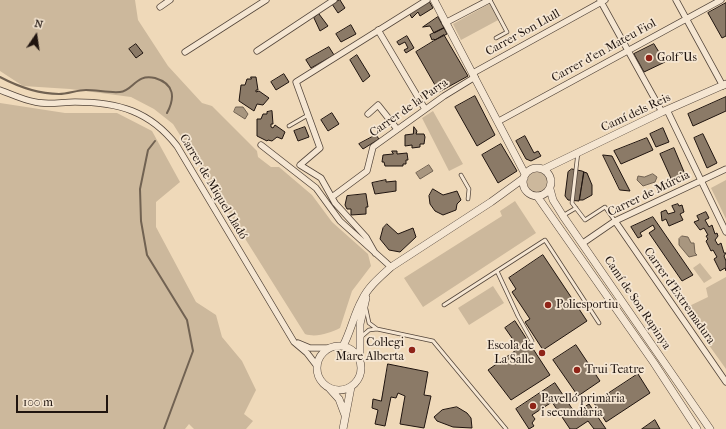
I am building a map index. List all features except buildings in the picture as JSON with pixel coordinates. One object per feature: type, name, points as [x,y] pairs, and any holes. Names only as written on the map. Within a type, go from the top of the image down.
[{"type":"street","points":[[160,7],[170,0]]},
{"type":"street","points":[[185,52],[266,0]]},
{"type":"street","points":[[257,51],[334,0]]},
{"type":"street","points":[[375,253],[366,237],[334,203],[321,178],[300,165],[320,148],[296,82],[427,0]]},
{"type":"street","points":[[434,0],[520,161],[526,191]]},
{"type":"street","points":[[445,23],[489,0]]},
{"type":"street","points":[[676,0],[724,85]]},
{"type":"street","name":"Carrer d'en Mateu Fiol","points":[[499,122],[627,50],[721,0]]},
{"type":"street","points":[[602,1],[627,50],[665,111],[726,232]]},
{"type":"street","name":"Carrer Son Llull","points":[[474,75],[602,1]]},
{"type":"street","points":[[378,30],[425,109]]},
{"type":"street","name":"Carrer de la Parra","points":[[332,197],[367,171],[373,147],[474,75]]},
{"type":"street","name":"Camí dels Reis","points":[[544,169],[665,111],[724,85]]},
{"type":"street","name":"Carrer de Miquel Lladó","points":[[0,90],[36,103],[86,102],[124,107],[154,122],[165,131],[177,146],[294,342],[307,353],[317,366]]},
{"type":"street","points":[[368,114],[378,105],[397,129]]},
{"type":"street","points":[[261,145],[316,188],[340,221],[391,267]]},
{"type":"street","points":[[520,161],[534,168],[544,169],[551,177]]},
{"type":"street","points":[[513,186],[537,196],[544,195],[550,189],[551,177],[557,164]]},
{"type":"street","points":[[343,346],[351,330],[362,299],[370,288],[391,267],[513,186],[534,168]]},
{"type":"street","name":"Carrer de Múrcia","points":[[583,243],[615,222],[726,169]]},
{"type":"street","name":"Camí de Son Rapinya","points":[[550,189],[553,200],[563,216],[710,429]]},
{"type":"street","name":"Camí de Son Rapinya","points":[[537,196],[654,363],[697,429]]},
{"type":"street","name":"Carrer d'Extremadura","points":[[615,222],[726,382]]},
{"type":"street","points":[[330,389],[344,390],[351,387],[361,375],[359,341],[365,302],[370,288]]},
{"type":"street","points":[[294,342],[310,348],[343,346],[356,353],[360,359]]},
{"type":"street","points":[[328,348],[318,359],[317,366],[320,379],[339,399],[346,417]]},
{"type":"street","points":[[343,429],[351,387]]},
{"type":"lane","points":[[489,0],[507,32],[496,38]]},
{"type":"lane","points":[[289,126],[308,115]]},
{"type":"lane","points":[[578,152],[572,203],[585,220],[605,206],[615,222]]},
{"type":"lane","points":[[461,175],[469,189],[468,199]]},
{"type":"lane","points":[[563,216],[576,208]]},
{"type":"lane","points":[[444,305],[545,240],[599,323]]},
{"type":"lane","points":[[496,271],[532,341]]},
{"type":"lane","points":[[365,302],[369,323],[377,329]]},
{"type":"lane","points":[[359,341],[369,330],[377,329],[432,341],[506,429]]},
{"type":"shaded area","points":[[0,0],[135,0],[138,20],[168,66],[202,103],[212,106],[257,151],[258,157],[271,167],[279,167],[312,195],[332,222],[368,254],[371,266],[352,291],[340,328],[318,335],[305,334],[173,124],[154,109],[131,97],[70,89],[23,86],[0,71]]},
{"type":"shaded area","points":[[491,3],[500,19],[461,40],[453,24]]},
{"type":"shaded area","points":[[0,103],[65,113],[117,113],[152,131],[180,182],[156,202],[156,227],[196,302],[216,315],[222,337],[242,361],[256,390],[244,414],[253,421],[246,429],[194,429],[189,424],[185,429],[0,429]]},
{"type":"shaded area","points":[[236,107],[243,107],[248,114],[245,119],[234,112]]},
{"type":"shaded area","points":[[433,111],[463,164],[449,171],[422,118]]},
{"type":"shaded area","points":[[429,165],[433,171],[420,179],[416,173]]},
{"type":"shaded area","points":[[538,172],[546,175],[549,183],[546,191],[538,194],[530,191],[527,183],[530,175]]},
{"type":"shaded area","points":[[653,174],[657,177],[655,182],[643,186],[637,180],[638,176],[644,177]]},
{"type":"shaded area","points":[[726,180],[726,219],[711,188]]},
{"type":"shaded area","points":[[515,201],[536,233],[423,307],[404,278],[502,216],[500,211]]},
{"type":"shaded area","points":[[682,236],[688,237],[691,243],[694,243],[695,253],[697,255],[689,257],[679,245],[679,239]]},
{"type":"shaded area","points":[[700,263],[712,278],[704,283],[693,268]]},
{"type":"shaded area","points":[[726,277],[726,369],[683,309],[708,297],[706,288]]},
{"type":"shaded area","points":[[493,286],[504,303],[469,325],[458,308]]},
{"type":"waterway","points":[[0,77],[28,89],[51,94],[86,90],[120,92],[128,89],[143,78],[155,78],[166,84],[172,92],[170,107],[167,113]]},
{"type":"waterway","points":[[155,141],[148,150],[140,189],[141,221],[147,255],[187,320],[193,351],[164,429]]},
{"type":"place","name":"Golf'Us","points":[[649,58]]},
{"type":"place","name":"Poliesportiu","points":[[548,305]]},
{"type":"place","name":"Col·legi Mare Alberta","points":[[412,350]]},
{"type":"place","name":"Escola de La Salle","points":[[542,353]]},
{"type":"place","name":"Trui Teatre","points":[[577,370]]},
{"type":"place","name":"Pavelló primària i secundària","points":[[533,406]]}]
